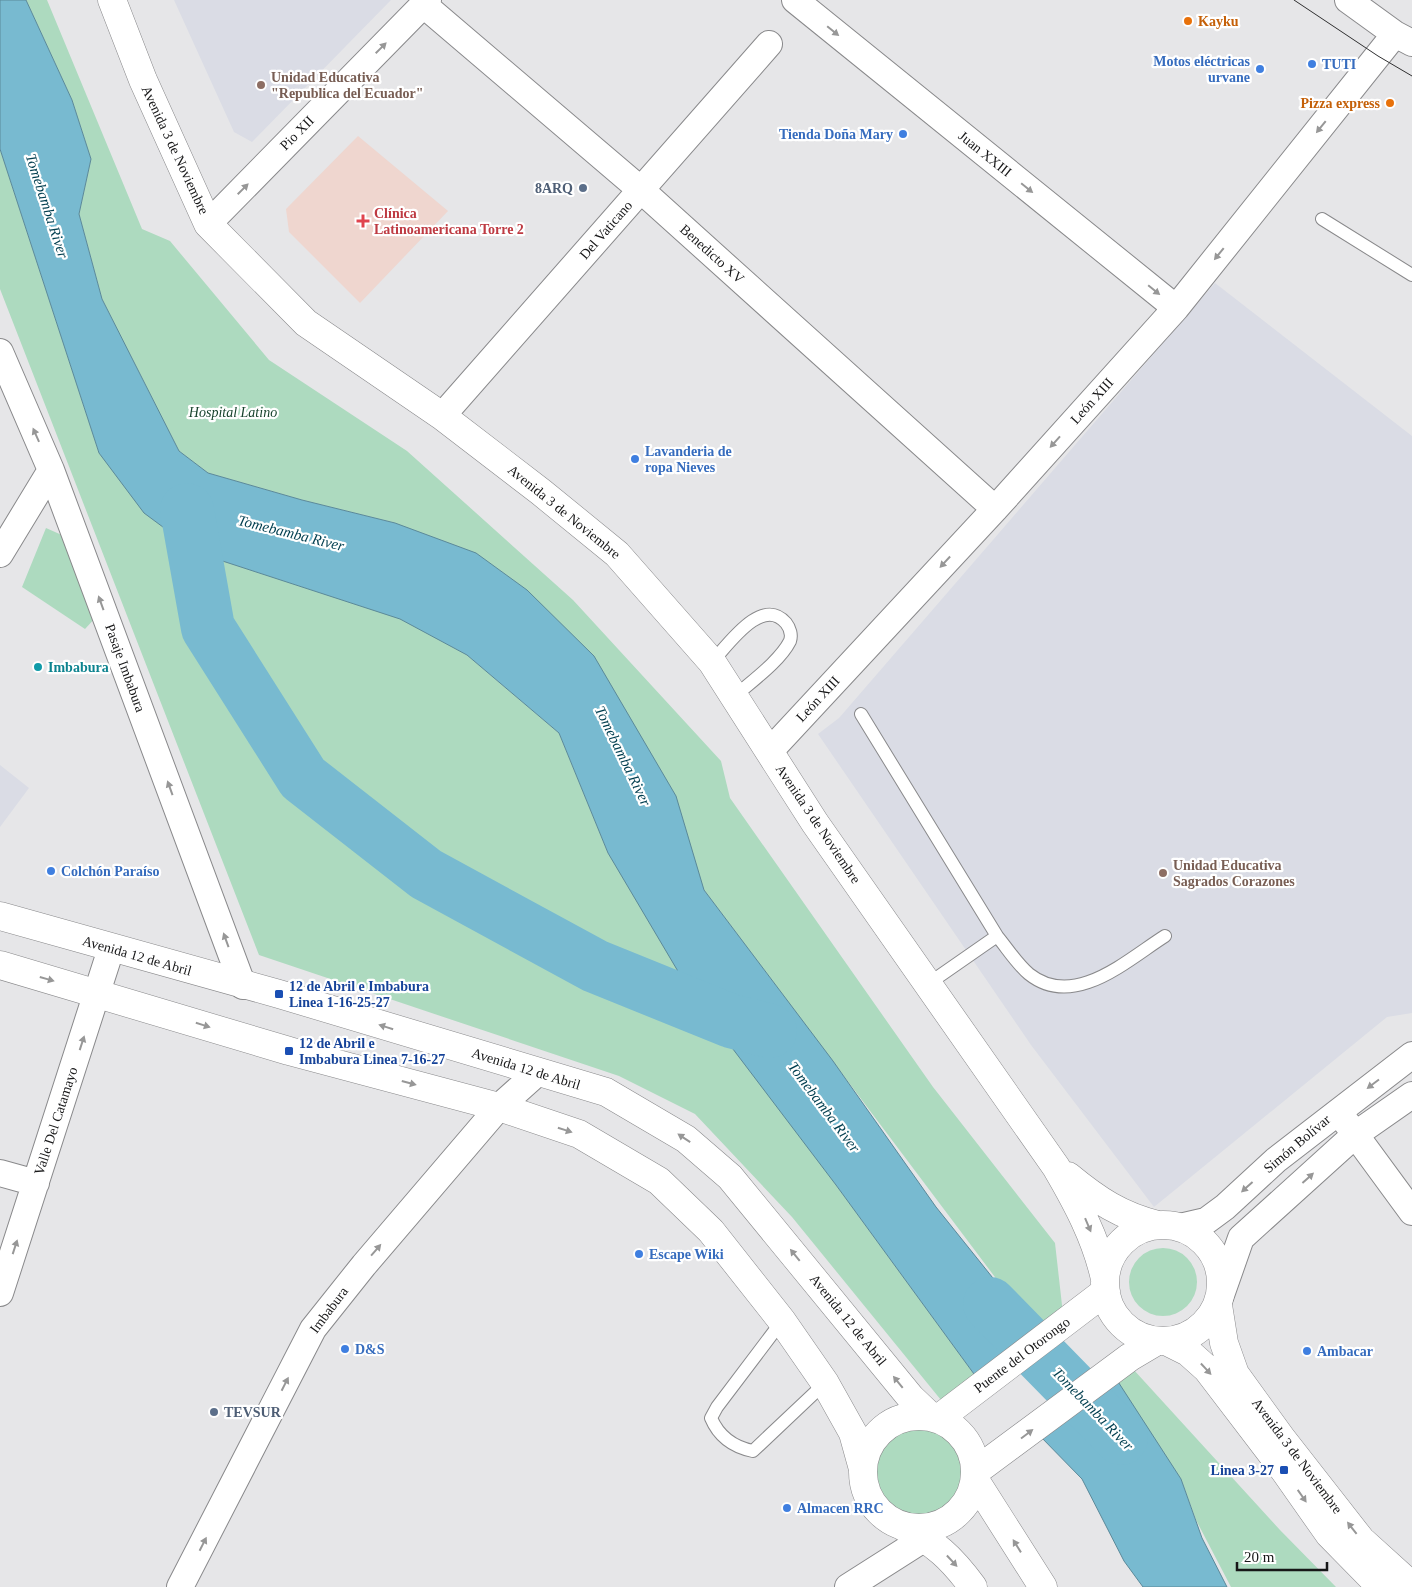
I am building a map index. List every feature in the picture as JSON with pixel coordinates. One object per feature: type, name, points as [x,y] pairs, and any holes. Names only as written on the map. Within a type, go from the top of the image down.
[{"type":"street","name":"Avenida 3 de Noviembre","points":[[112,0],[143,80],[208,224],[306,323],[442,416],[541,492],[616,554],[712,662],[815,822],[1056,1167],[1085,1219],[1100,1255],[1102,1290]]},
{"type":"street","name":"Juan XXIII","points":[[795,0],[1176,308]]},
{"type":"street","points":[[1348,0],[1404,38]]},
{"type":"street","name":"Pio XII","points":[[208,224],[426,2]]},
{"type":"street","name":"Benedicto XV","points":[[426,2],[641,190],[995,509]]},
{"type":"street","name":"León XIII","points":[[770,751],[995,509],[1176,308],[1404,38]]},
{"type":"street","name":"Del Vaticano","points":[[442,416],[769,44]]},
{"type":"street","name":"Pasaje Imbabura","points":[[0,352],[51,470],[243,986]]},
{"type":"street","points":[[3,540],[51,470]]},
{"type":"street","name":"Avenida 12 de Abril","points":[[0,916],[243,986],[279,994],[606,1092],[686,1138],[724,1172],[792,1250],[911,1398],[939,1416],[965,1440],[980,1472],[1043,1587]]},
{"type":"street","name":"Valle Del Catamayo","points":[[0,1294],[111,949]]},
{"type":"street","points":[[0,965],[289,1051],[499,1108],[579,1134],[659,1181],[711,1231],[782,1322],[825,1383],[853,1433],[863,1469],[865,1486],[872,1502],[883,1515],[925,1538],[952,1560],[973,1587]]},
{"type":"street","name":"Simón Bolívar","points":[[1169,1226],[1206,1220],[1213,1216],[1276,1160],[1412,1055]]},
{"type":"street","name":"Imbabura","points":[[180,1587],[313,1329],[364,1265],[499,1108],[536,1072]]},
{"type":"street","points":[[898,1524],[912,1528],[927,1528],[941,1524],[964,1507],[980,1472],[1130,1357],[1155,1345],[1192,1334],[1202,1326],[1219,1302],[1241,1238],[1356,1134],[1412,1095]]},
{"type":"street","points":[[1338,1111],[1412,1212]]},
{"type":"street","name":"Avenida 3 de Noviembre","points":[[1056,1167],[1096,1199],[1132,1218],[1169,1226]]},
{"type":"street","points":[[0,1173],[36,1183]]},
{"type":"street","points":[[1155,1345],[1122,1325],[1111,1309],[1102,1290],[1107,1266],[1121,1243],[1132,1234],[1169,1226],[1193,1233],[1205,1242],[1214,1254],[1222,1283],[1219,1302]]},
{"type":"street","name":"Puente del Otorongo","points":[[939,1416],[1102,1290]]},
{"type":"street","name":"Avenida 3 de Noviembre","points":[[1219,1302],[1224,1343],[1235,1374],[1282,1440],[1361,1540],[1412,1586]]},
{"type":"street","name":"Avenida 3 de Noviembre","points":[[1155,1345],[1188,1352],[1207,1369],[1284,1470],[1329,1534],[1381,1587]]},
{"type":"street","points":[[863,1469],[866,1453],[874,1439],[885,1428],[899,1420],[914,1416],[939,1416]]},
{"type":"street","points":[[848,1587],[925,1538]]},
{"type":"lane","points":[[1322,219],[1412,275]]},
{"type":"lane","points":[[712,662],[756,618],[766,614],[778,616],[788,624],[791,633],[790,641],[771,664],[735,696]]},
{"type":"lane","points":[[861,714],[997,936],[1029,974],[1049,984],[1065,988],[1095,981],[1165,936]]},
{"type":"lane","points":[[928,984],[997,936]]},
{"type":"lane","points":[[782,1322],[717,1407],[711,1418],[716,1432],[739,1448],[753,1451],[825,1383]]},
{"type":"shaded area","name":"Unidad Educativa \"Republica del Ecuador\"","points":[[174,0],[391,0],[252,142],[234,132]]},
{"type":"shaded area","name":"Clínica Latinoamericana Torre 2","points":[[358,136],[448,211],[360,303],[289,232],[286,209]]},
{"type":"shaded area","name":"Unidad Educativa Sagrados Corazones","points":[[1215,283],[1412,436],[1412,1013],[1387,1017],[1154,1207],[1031,1045],[818,734],[839,718]]},
{"type":"shaded area","points":[[0,765],[29,788],[0,827]]},
{"type":"green space","name":"Hospital Latino","points":[[26,0],[47,0],[142,229],[170,241],[269,360],[407,451],[573,600],[721,761],[730,798],[933,1087],[1055,1243],[1063,1314],[1037,1333],[704,890],[395,523],[302,500],[208,473],[179,451],[102,299],[79,214],[91,159],[72,100]]},
{"type":"green space","points":[[0,149],[99,453],[198,553],[400,618],[467,655],[559,733],[608,853],[836,1185],[974,1374],[941,1400],[792,1217],[695,1114],[619,1076],[259,955],[0,289]]},
{"type":"green space","points":[[46,528],[64,536],[97,616],[85,629],[22,587]]},
{"type":"green space","points":[[1156,1248],[1170,1248],[1182,1253],[1192,1263],[1197,1275],[1197,1289],[1192,1301],[1182,1311],[1170,1316],[1156,1316],[1144,1311],[1134,1301],[1129,1289],[1129,1275],[1134,1263],[1144,1253]]},
{"type":"green space","points":[[1133,1369],[1280,1530],[1336,1587],[1231,1587],[1196,1520],[1181,1479],[1118,1383]]},
{"type":"green space","points":[[919,1420],[939,1424],[956,1435],[967,1452],[971,1472],[967,1492],[956,1509],[939,1520],[919,1524],[899,1520],[882,1509],[871,1492],[867,1472],[871,1452],[882,1435],[899,1424]]},
{"type":"water","points":[[0,0],[26,0],[72,100],[91,159],[79,214],[102,299],[179,451],[208,473],[302,500],[395,523],[476,553],[527,590],[594,656],[676,796],[704,890],[833,1061],[936,1207],[1037,1333],[974,1374],[836,1185],[692,995],[608,853],[559,733],[467,655],[400,619],[198,553],[144,513],[99,453],[0,149]]},
{"type":"water","points":[[1115,1377],[1181,1479],[1202,1538],[1227,1587],[1143,1587],[1124,1561],[1082,1479],[1039,1435]]},
{"type":"waterway","points":[[187,510],[208,628],[303,778],[426,874],[595,966],[731,1021],[770,1031]]},
{"type":"waterway","name":"Tomebamba River","points":[[990,1304],[1121,1438]]},
{"type":"tram line","points":[[1294,0],[1378,56],[1412,76]]},
{"type":"place","name":"Kayku","points":[[1188,21]]},
{"type":"place","name":"TUTI","points":[[1312,64]]},
{"type":"place","name":"Motos eléctricas urvane","points":[[1260,69]]},
{"type":"place","name":"Unidad Educativa \"Republica del Ecuador\"","points":[[261,85]]},
{"type":"place","name":"Pizza express","points":[[1390,103]]},
{"type":"place","name":"Tienda Doña Mary","points":[[903,134]]},
{"type":"place","name":"8ARQ","points":[[583,188]]},
{"type":"place","name":"Clínica Latinoamericana Torre 2","points":[[363,221]]},
{"type":"place","name":"Lavanderia de ropa Nieves","points":[[635,459]]},
{"type":"place","name":"Imbabura","points":[[38,667]]},
{"type":"place","name":"Colchón Paraíso","points":[[51,871]]},
{"type":"place","name":"Unidad Educativa Sagrados Corazones","points":[[1163,873]]},
{"type":"place","name":"12 de Abril e Imbabura Linea 1-16-25-27","points":[[279,994]]},
{"type":"place","name":"12 de Abril e Imbabura Linea 7-16-27","points":[[289,1051]]},
{"type":"place","name":"Escape Wiki","points":[[639,1254]]},
{"type":"place","name":"D&S","points":[[345,1349]]},
{"type":"place","name":"Ambacar","points":[[1307,1351]]},
{"type":"place","name":"TEVSUR","points":[[214,1412]]},
{"type":"place","name":"Linea 3-27","points":[[1284,1470]]},
{"type":"place","name":"Almacen RRC","points":[[787,1508]]}]
